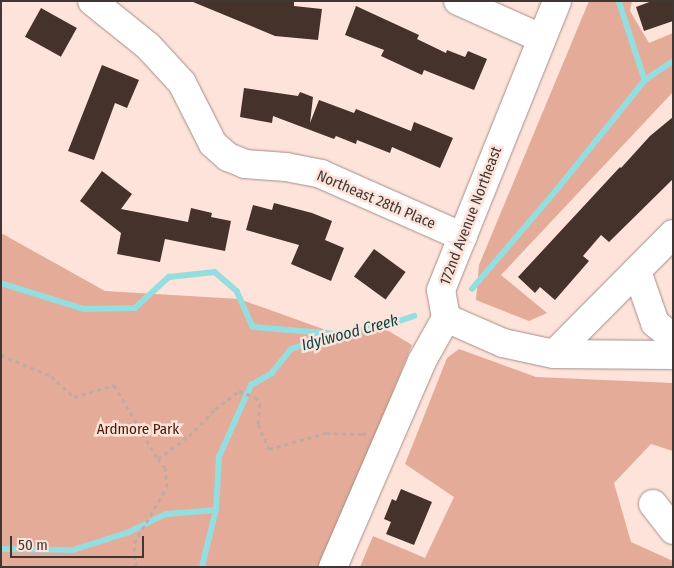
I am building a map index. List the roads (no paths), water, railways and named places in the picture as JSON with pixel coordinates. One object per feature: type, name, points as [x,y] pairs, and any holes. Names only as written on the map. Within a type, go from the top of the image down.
[{"type":"street","name":"Northeast 28th Place","points":[[92,1],[148,46],[182,83],[213,144],[228,156],[245,164],[286,167],[321,174],[463,237]]},
{"type":"street","points":[[458,1],[541,38]]},
{"type":"street","name":"172nd Avenue Northeast","points":[[446,318],[441,290],[541,38],[558,1]]},
{"type":"street","points":[[554,354],[673,234]]},
{"type":"street","points":[[637,271],[654,323],[673,338]]},
{"type":"street","points":[[333,567],[422,361],[446,318],[503,343],[554,354],[673,355]]},
{"type":"street","points":[[653,504],[673,530]]},
{"type":"waterway","points":[[619,1],[645,80]]},
{"type":"waterway","name":"Idylwood Creek","points":[[472,289],[559,187],[645,80],[673,61]]},
{"type":"waterway","points":[[1,283],[84,309],[135,308],[169,277],[215,272],[237,291],[253,327],[337,334]]},
{"type":"waterway","name":"Idylwood Creek","points":[[202,567],[216,510],[219,457],[251,385],[271,374],[291,349],[337,334],[382,327],[414,316]]},
{"type":"waterway","points":[[1,549],[73,550],[127,533],[166,514],[216,510]]},
{"type":"park label","name":"Ardmore Park","points":[[138,430]]}]
